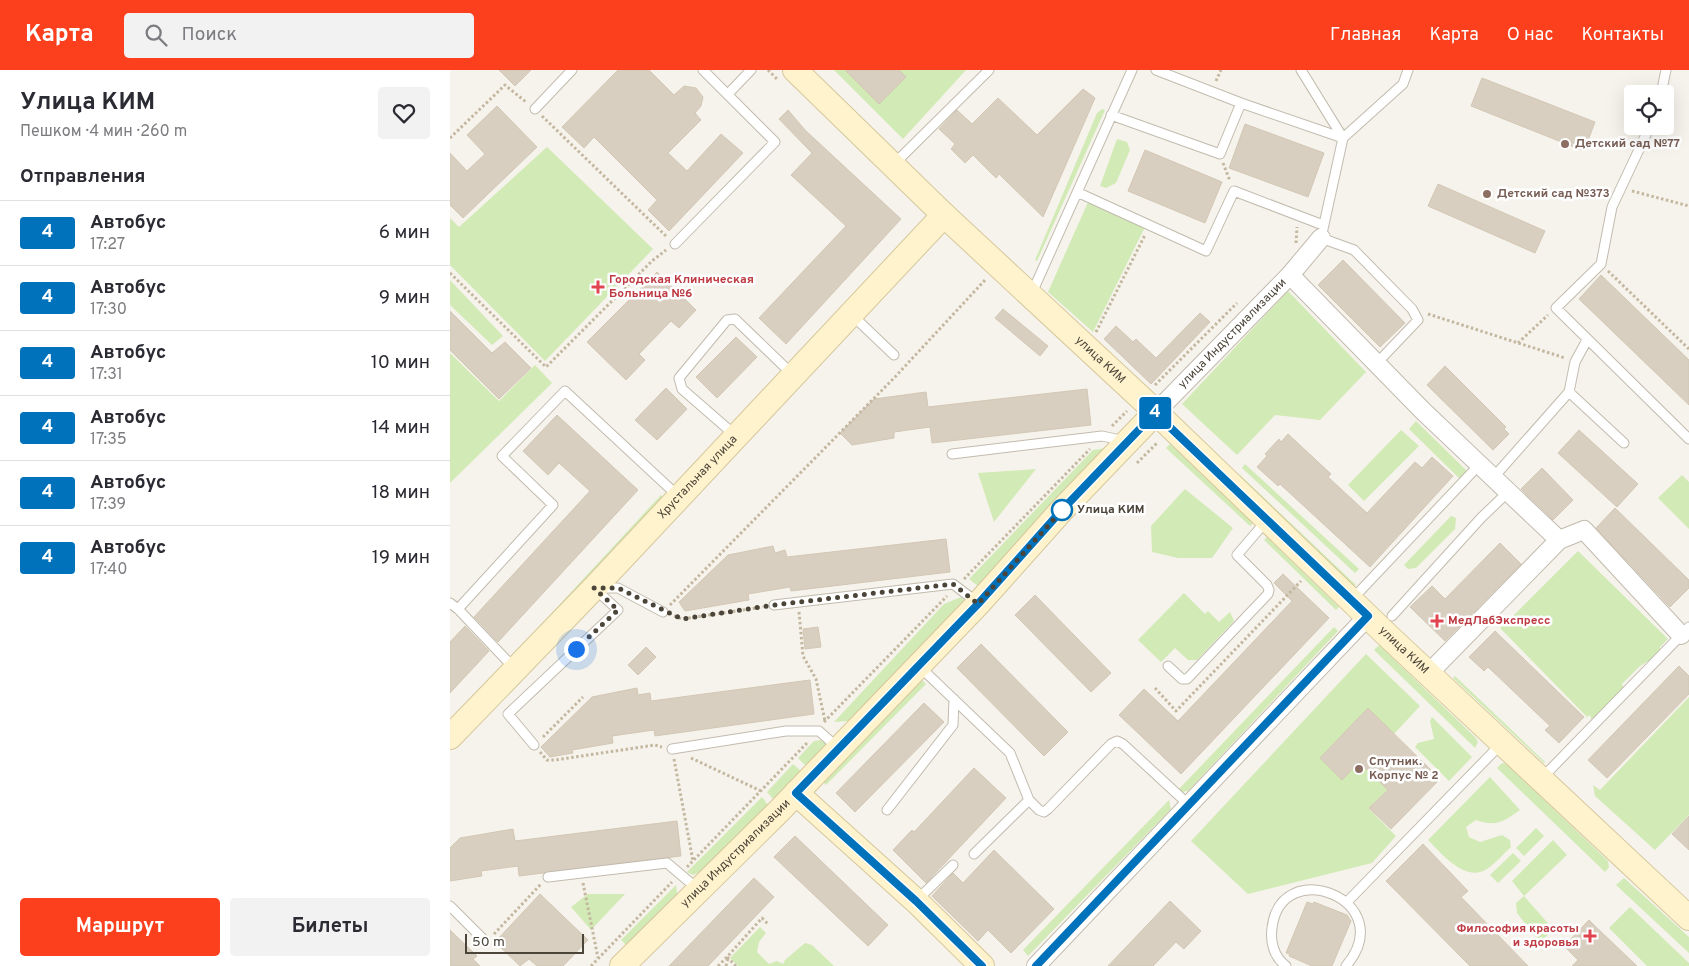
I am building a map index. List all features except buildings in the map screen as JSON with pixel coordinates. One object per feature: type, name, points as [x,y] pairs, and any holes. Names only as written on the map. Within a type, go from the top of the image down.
[{"type":"street","name":"улица КИМ","points":[[795,70],[1030,297],[1268,520],[1540,780],[1689,918]]},
{"type":"street","name":"Хрустальная улица","points":[[450,738],[594,588],[678,496],[714,467],[736,436],[944,215]]},
{"type":"street","name":"улица Индустриализации","points":[[622,966],[796,793],[919,666],[978,604],[1061,511],[1290,275],[1322,231]]},
{"type":"street","points":[[1290,275],[1376,364],[1492,478],[1559,540]]},
{"type":"street","points":[[1428,674],[1559,540],[1584,530],[1685,631]]},
{"type":"street","points":[[1036,966],[1368,616]]},
{"type":"street","points":[[796,793],[916,901],[982,966]]},
{"type":"lane","points":[[535,109],[572,70]]},
{"type":"lane","points":[[675,244],[775,142],[729,93],[703,70]]},
{"type":"lane","points":[[729,93],[750,70]]},
{"type":"lane","points":[[893,166],[989,70]]},
{"type":"lane","points":[[1156,70],[1241,103],[1343,138]]},
{"type":"lane","points":[[1301,70],[1343,138]]},
{"type":"lane","points":[[1322,231],[1343,138],[1403,84],[1408,70]]},
{"type":"lane","points":[[1663,85],[1666,70]]},
{"type":"lane","points":[[1030,297],[1079,193],[1130,71]]},
{"type":"lane","points":[[1111,115],[1220,154],[1241,103]]},
{"type":"lane","points":[[1646,135],[1612,207],[1600,264],[1556,308],[1689,439]]},
{"type":"lane","points":[[1079,193],[1206,250],[1234,191],[1297,215],[1354,250],[1412,309],[1418,320],[1376,364]]},
{"type":"lane","points":[[851,314],[894,355]]},
{"type":"lane","points":[[736,436],[682,389],[679,378],[727,320],[735,319],[793,375]]},
{"type":"lane","points":[[1492,478],[1569,392],[1575,362],[1587,340]]},
{"type":"lane","points":[[458,609],[553,505],[502,456],[565,391],[678,496]]},
{"type":"lane","points":[[1569,392],[1624,443]]},
{"type":"lane","points":[[952,454],[1102,436],[1127,442]]},
{"type":"lane","points":[[1360,591],[1479,465]]},
{"type":"lane","points":[[1392,616],[1481,518],[1508,492]]},
{"type":"lane","points":[[1168,666],[1182,679],[1187,679],[1268,594],[1267,585],[1237,555],[1268,520]]},
{"type":"lane","points":[[774,605],[953,584],[978,604]]},
{"type":"lane","points":[[594,588],[618,588],[663,612]]},
{"type":"lane","points":[[534,745],[508,714],[618,610],[594,588]]},
{"type":"lane","points":[[450,603],[516,670]]},
{"type":"lane","points":[[1540,780],[1685,631]]},
{"type":"lane","points":[[919,666],[1010,753],[1029,800],[1038,810],[1044,812],[1048,809],[1111,744],[1117,742],[1123,744],[1188,804]]},
{"type":"lane","points":[[887,810],[953,725],[954,699]]},
{"type":"lane","points":[[672,749],[786,731],[819,731],[838,748]]},
{"type":"lane","points":[[1347,902],[1502,744]]},
{"type":"lane","points":[[974,854],[1029,800]]},
{"type":"lane","points":[[545,880],[581,873],[668,863],[699,890]]},
{"type":"lane","points":[[916,901],[953,866]]},
{"type":"lane","points":[[1286,966],[1274,950],[1271,936],[1273,920],[1280,907],[1291,896],[1305,890],[1320,889],[1334,893],[1347,902],[1355,913],[1360,926],[1360,941],[1355,954],[1346,966]]},
{"type":"lane","points":[[450,906],[487,937]]},
{"type":"path","points":[[450,138],[505,85],[535,109],[675,244],[652,261],[546,367],[450,273]]},
{"type":"path","points":[[1220,154],[1234,191]]},
{"type":"path","points":[[1621,188],[1689,206]]},
{"type":"path","points":[[1289,250],[1296,243],[1297,215]]},
{"type":"path","points":[[1094,337],[1150,225]]},
{"type":"path","points":[[1600,264],[1689,348]]},
{"type":"path","points":[[774,605],[682,619],[663,612],[895,377],[986,279]]},
{"type":"path","points":[[1154,386],[1242,298]]},
{"type":"path","points":[[1518,343],[1556,308]]},
{"type":"path","points":[[1412,309],[1575,362]]},
{"type":"path","points":[[591,966],[1127,411]]},
{"type":"path","points":[[798,602],[803,656],[816,679],[825,722]]},
{"type":"path","points":[[583,696],[534,745],[547,760],[655,745],[672,749],[761,792]]},
{"type":"path","points":[[672,749],[693,861]]},
{"type":"path","points":[[581,873],[598,959]]},
{"type":"path","points":[[487,937],[545,880]]},
{"type":"path","points":[[718,966],[762,918],[769,925]]},
{"type":"path","points":[[726,966],[727,957]]},
{"type":"path","points":[[727,957],[736,966]]},
{"type":"green space","points":[[834,70],[966,70],[903,139]]},
{"type":"green space","points":[[1102,109],[1105,110],[1037,261],[1035,260],[1097,113]]},
{"type":"green space","points":[[1117,139],[1127,142],[1130,150],[1116,183],[1106,188],[1100,186]]},
{"type":"green space","points":[[547,147],[653,249],[545,361],[450,265],[450,218],[459,227]]},
{"type":"green space","points":[[1089,200],[1145,227],[1093,332],[1048,292]]},
{"type":"green space","points":[[450,280],[503,336],[492,345],[450,305]]},
{"type":"green space","points":[[1288,291],[1366,372],[1320,420],[1275,415],[1237,455],[1182,404]]},
{"type":"green space","points":[[450,353],[499,401],[535,365],[552,383],[450,483]]},
{"type":"green space","points":[[1416,421],[1468,472],[1461,480],[1409,429]]},
{"type":"green space","points":[[1401,430],[1419,446],[1364,501],[1348,485]]},
{"type":"green space","points":[[1170,444],[1254,522],[1250,526],[1166,448]]},
{"type":"green space","points":[[1106,448],[979,587],[969,579],[1093,450]]},
{"type":"green space","points":[[1245,464],[1359,569],[1355,573],[1242,468]]},
{"type":"green space","points":[[1036,469],[994,522],[978,473]]},
{"type":"green space","points":[[1240,475],[1356,585],[1352,589],[1236,478]]},
{"type":"green space","points":[[1682,475],[1689,482],[1689,529],[1658,498]]},
{"type":"green space","points":[[1185,489],[1233,528],[1212,558],[1178,558],[1152,552],[1151,526]]},
{"type":"green space","points":[[661,495],[663,497],[514,658],[512,656]]},
{"type":"green space","points":[[1451,516],[1456,518],[1455,529],[1416,568],[1408,569],[1404,565]]},
{"type":"green space","points":[[1267,537],[1339,607],[1336,610],[1264,540]]},
{"type":"green space","points":[[1578,551],[1668,639],[1660,647],[1660,654],[1640,666],[1622,684],[1624,689],[1592,722],[1590,715],[1587,717],[1500,628],[1507,622],[1506,618],[1512,617]]},
{"type":"green space","points":[[1184,593],[1205,614],[1208,611],[1219,622],[1230,612],[1234,621],[1197,660],[1188,660],[1175,648],[1161,662],[1138,640]]},
{"type":"green space","points":[[961,597],[965,601],[963,604],[848,721],[834,722],[944,604]]},
{"type":"green space","points":[[1334,627],[1338,631],[1188,791],[1182,792],[1178,790]]},
{"type":"green space","points":[[1379,645],[1476,738],[1478,742],[1475,748],[1374,650]]},
{"type":"green space","name":"Спутник. Корпус № 2","points":[[1366,654],[1420,706],[1394,734],[1367,709],[1320,758],[1342,779],[1359,762],[1388,789],[1369,809],[1396,836],[1372,863],[1248,894],[1191,841]]},
{"type":"green space","points":[[1455,676],[1545,762],[1453,678]]},
{"type":"green space","points":[[922,680],[926,684],[826,785],[822,781]]},
{"type":"green space","points":[[1689,697],[1689,815],[1655,850],[1595,796],[1593,785],[1600,790]]},
{"type":"green space","points":[[1432,717],[1472,757],[1449,781],[1415,747],[1418,743],[1434,739],[1430,721]]},
{"type":"green space","points":[[821,740],[827,744],[806,766],[798,758],[814,741]]},
{"type":"green space","points":[[1502,763],[1506,764],[1608,861],[1609,867],[1605,872],[1497,768]]},
{"type":"green space","points":[[793,764],[801,771],[774,800],[767,792]]},
{"type":"green space","points":[[1490,777],[1520,810],[1499,822],[1489,823],[1476,820],[1466,827],[1469,837],[1480,842],[1502,835],[1510,840],[1511,847],[1487,869],[1479,872],[1470,872],[1454,865],[1428,840]]},
{"type":"green space","points":[[762,797],[768,805],[708,868],[693,875],[687,872]]},
{"type":"green space","points":[[1169,800],[1171,809],[1028,956],[1023,950]]},
{"type":"green space","points":[[1536,828],[1544,836],[1524,856],[1516,848]]},
{"type":"green space","points":[[1553,840],[1567,855],[1524,896],[1512,881]]},
{"type":"green space","points":[[1513,853],[1521,861],[1498,883],[1490,875]]},
{"type":"green space","points":[[1624,878],[1689,937],[1689,953],[1616,885]]},
{"type":"green space","points":[[676,885],[678,899],[629,948],[621,940]]},
{"type":"green space","points":[[588,894],[625,894],[591,930],[571,907]]},
{"type":"green space","points":[[1524,896],[1553,929],[1540,943],[1517,913],[1516,903]]},
{"type":"green space","points":[[1630,907],[1689,963],[1689,966],[1647,966],[1609,928]]},
{"type":"green space","points":[[760,927],[766,933],[759,942],[757,952],[769,964],[777,961],[783,964],[785,960],[805,943],[812,945],[834,966],[738,966],[730,958]]},
{"type":"bus line","name":"4","points":[[982,966],[916,901],[796,793],[978,604],[1061,511],[1155,413],[1368,616],[1036,966]]},
{"type":"place","name":"Детский сад №77","points":[[1565,144]]},
{"type":"place","name":"Детский сад №373","points":[[1487,194]]},
{"type":"place","name":"Городская Клиническая Больница №6","points":[[598,287]]},
{"type":"place","name":"Улица КИМ","points":[[1062,510]]},
{"type":"place","name":"МедЛабЭкспресс","points":[[1437,621]]},
{"type":"place","name":"Спутник. Корпус № 2","points":[[1359,769]]},
{"type":"place","name":"Философия красоты и здоровья","points":[[1590,936]]},
{"type":"route","points":[[576,649],[618,610],[612,602],[594,588],[618,588],[663,612],[682,619],[774,605],[953,584],[978,604],[1062,510]]}]
